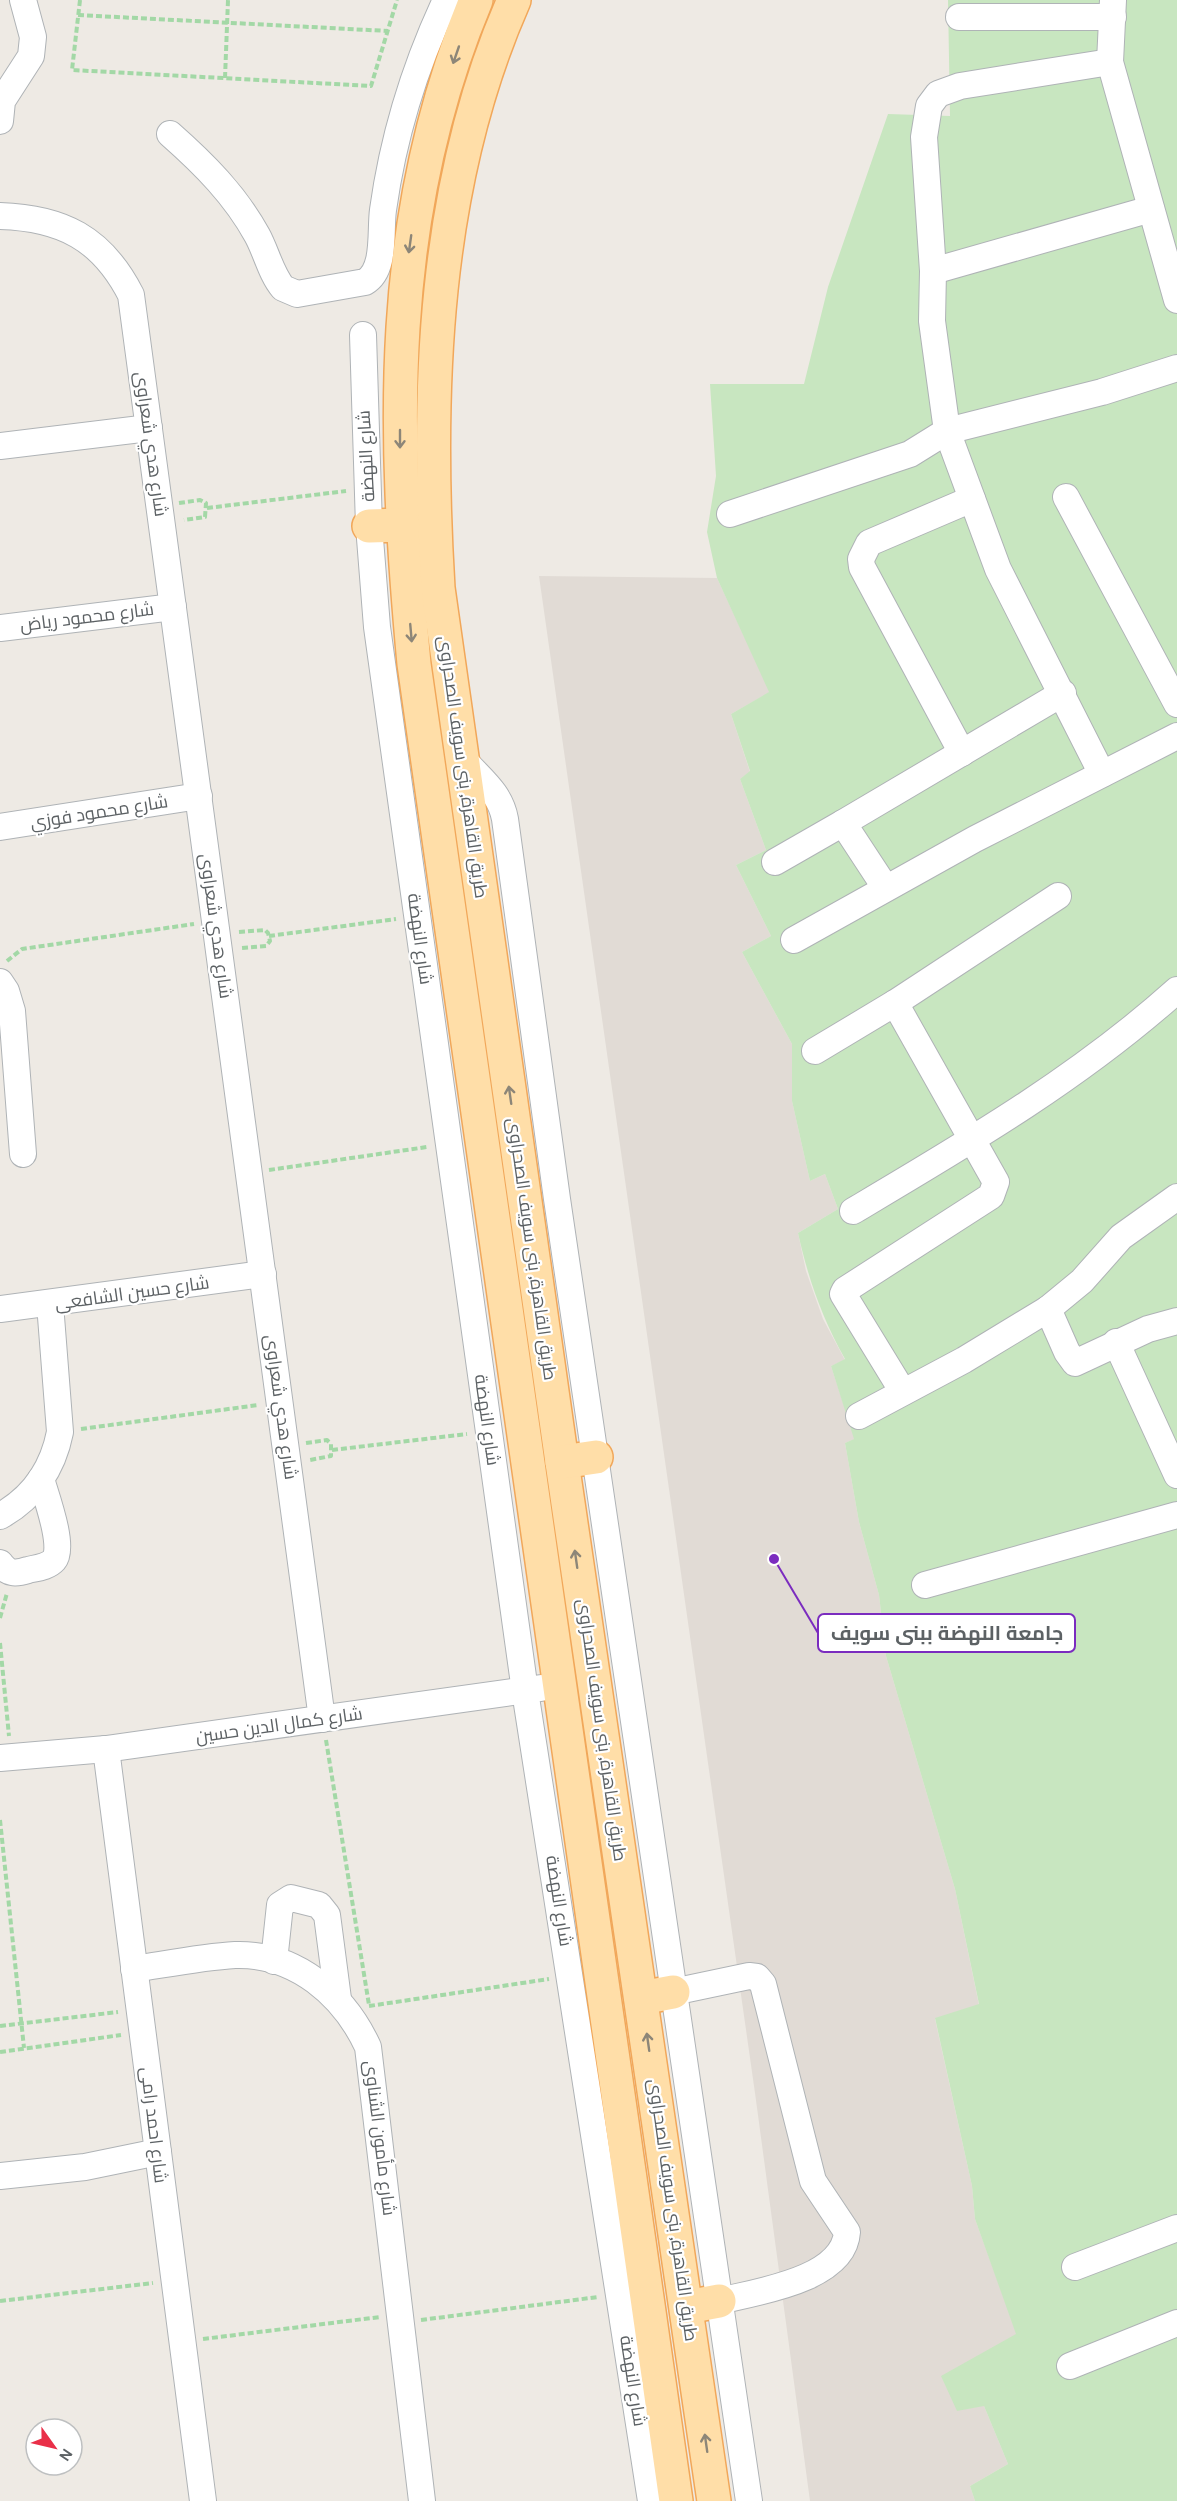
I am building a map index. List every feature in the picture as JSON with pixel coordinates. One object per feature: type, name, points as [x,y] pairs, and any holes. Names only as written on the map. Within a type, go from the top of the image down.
[{"type":"main road","name":"طريق القاهرة, بنى سويف الصحراوى","points":[[476,0],[454,59],[430,140],[414,214],[406,268],[400,377],[403,525],[414,664],[676,2501]]},
{"type":"main road","name":"طريق القاهرة, بنى سويف الصحراوى","points":[[514,0],[490,62],[462,159],[446,253],[436,358],[433,473],[438,588],[562,1462],[714,2501]]},
{"type":"main road","points":[[369,526],[403,525]]},
{"type":"main road","points":[[448,900],[482,896]]},
{"type":"main road","points":[[562,1462],[596,1457]]},
{"type":"main road","points":[[641,1998],[673,1992]]},
{"type":"main road","points":[[687,2307],[719,2301]]},
{"type":"street","points":[[0,121],[2,101],[31,56],[33,37],[23,0]]},
{"type":"street","points":[[170,134],[203,163],[232,197],[257,234],[283,288],[297,294],[365,282],[378,268],[385,198],[409,94],[446,0]]},
{"type":"street","points":[[959,17],[1113,8],[1110,62],[1177,300]]},
{"type":"street","points":[[1102,774],[998,569],[946,431],[932,321],[933,271],[924,137],[929,106],[938,94],[960,86],[1110,62]]},
{"type":"street","points":[[933,271],[1151,209]]},
{"type":"street","name":"شارع هدي شعراوى","points":[[0,216],[27,217],[66,228],[98,249],[123,278],[131,295],[322,1719]]},
{"type":"street","name":"شارع النهضة","points":[[363,335],[367,488],[377,627],[525,1690],[651,2501]]},
{"type":"street","points":[[730,514],[920,450],[946,431],[1102,392],[1177,368]]},
{"type":"street","points":[[0,446],[149,428]]},
{"type":"street","points":[[1066,497],[1177,704]]},
{"type":"street","points":[[962,753],[862,567],[861,559],[869,543],[972,499]]},
{"type":"street","name":"شارع محمود رياض","points":[[0,628],[173,607]]},
{"type":"street","points":[[775,862],[1062,693]]},
{"type":"street","points":[[794,940],[885,887],[1177,736]]},
{"type":"street","points":[[463,759],[497,794],[505,819],[557,1199],[749,2501]]},
{"type":"street","name":"شارع محمود فوزي","points":[[0,827],[199,796]]},
{"type":"street","points":[[843,823],[885,887]]},
{"type":"street","points":[[814,1051],[895,1003],[1058,896]]},
{"type":"street","points":[[0,982],[12,1011],[22,1154]]},
{"type":"street","points":[[853,1211],[972,1140],[1071,1076],[1177,990]]},
{"type":"street","points":[[895,1003],[996,1182],[991,1196],[845,1290],[843,1294],[903,1392]]},
{"type":"street","points":[[859,1416],[964,1360],[1048,1309],[1082,1281],[1121,1237],[1177,1197]]},
{"type":"street","name":"شارع حسين الشافعى","points":[[0,1309],[263,1274]]},
{"type":"street","points":[[0,1516],[21,1502],[41,1479],[54,1456],[60,1432],[50,1304]]},
{"type":"street","points":[[1048,1309],[1067,1352],[1075,1363],[1116,1342],[1177,1321]]},
{"type":"street","points":[[1116,1342],[1177,1475]]},
{"type":"street","points":[[0,1563],[7,1570],[17,1573],[48,1565],[57,1556],[58,1544],[41,1479]]},
{"type":"street","points":[[924,1585],[1177,1515]]},
{"type":"street","name":"شارع كمال الدين حسين","points":[[6,1758],[106,1749],[558,1686]]},
{"type":"street","name":"شارع احمد رامى","points":[[106,1749],[203,2501]]},
{"type":"street","points":[[274,1961],[280,1905],[291,1898],[319,1905],[327,1915],[352,2005]]},
{"type":"street","name":"شارع مأمون الشناوى","points":[[134,1969],[236,1955],[274,1961],[308,1975],[352,2005],[368,2047],[422,2501]]},
{"type":"street","points":[[673,1992],[749,1976],[757,1977],[763,1984],[813,2181],[847,2232],[843,2248],[837,2258],[813,2273],[789,2284],[719,2301]]},
{"type":"street","points":[[0,2176],[85,2166],[158,2152]]},
{"type":"street","points":[[1076,2267],[1177,2228]]},
{"type":"street","points":[[1070,2366],[1177,2323]]},
{"type":"path","points":[[80,0],[72,70],[371,86],[397,0]]},
{"type":"path","points":[[225,78],[228,0]]},
{"type":"path","points":[[78,15],[388,32]]},
{"type":"path","points":[[207,508],[367,488]]},
{"type":"path","points":[[200,500],[206,503],[207,508],[207,513],[203,518],[161,514],[200,500]]},
{"type":"path","points":[[269,936],[417,916]]},
{"type":"path","points":[[0,982],[8,960],[22,949],[263,930],[269,936],[270,941],[266,946],[217,935]]},
{"type":"path","points":[[249,1172],[449,1143]]},
{"type":"path","points":[[60,1432],[280,1402]]},
{"type":"path","points":[[332,1450],[489,1431]]},
{"type":"path","points":[[327,1440],[332,1450],[329,1457],[287,1454],[327,1440]]},
{"type":"path","points":[[0,1642],[6,1758]]},
{"type":"path","points":[[322,1719],[352,2005],[571,1976]]},
{"type":"path","points":[[0,1820],[24,2048]]},
{"type":"path","points":[[0,2026],[21,2023],[141,2021]]},
{"type":"path","points":[[0,2052],[141,2021]]},
{"type":"path","points":[[0,2301],[174,2281]]},
{"type":"path","points":[[182,2342],[619,2294]]},
{"type":"shaded area","points":[[539,576],[717,578],[770,692],[731,714],[750,772],[740,779],[766,850],[736,865],[771,936],[742,952],[792,1044],[792,1101],[810,1181],[825,1174],[838,1209],[798,1233],[806,1271],[823,1319],[845,1360],[831,1366],[855,1439],[845,1443],[859,1522],[879,1595],[886,1656],[955,1889],[979,2005],[935,2019],[972,2186],[975,2219],[1017,2334],[984,2406],[1008,2464],[970,2486],[975,2501],[810,2501],[755,2093]]},
{"type":"green space","points":[[948,0],[1177,0],[1177,2501],[975,2501],[970,2486],[1008,2464],[984,2406],[957,2411],[941,2376],[1016,2334],[975,2219],[972,2186],[935,2018],[979,2004],[955,1889],[886,1656],[879,1595],[859,1522],[845,1443],[854,1439],[831,1366],[845,1359],[817,1298],[798,1233],[838,1209],[825,1174],[810,1181],[792,1101],[792,1044],[742,952],[771,936],[736,865],[766,850],[740,779],[750,771],[731,714],[769,692],[717,578],[707,532],[716,476],[710,384],[804,384],[828,287],[888,114],[950,116]]},
{"type":"place","name":"جامعة النهضة ببنى سويف","points":[[774,1559]]}]
